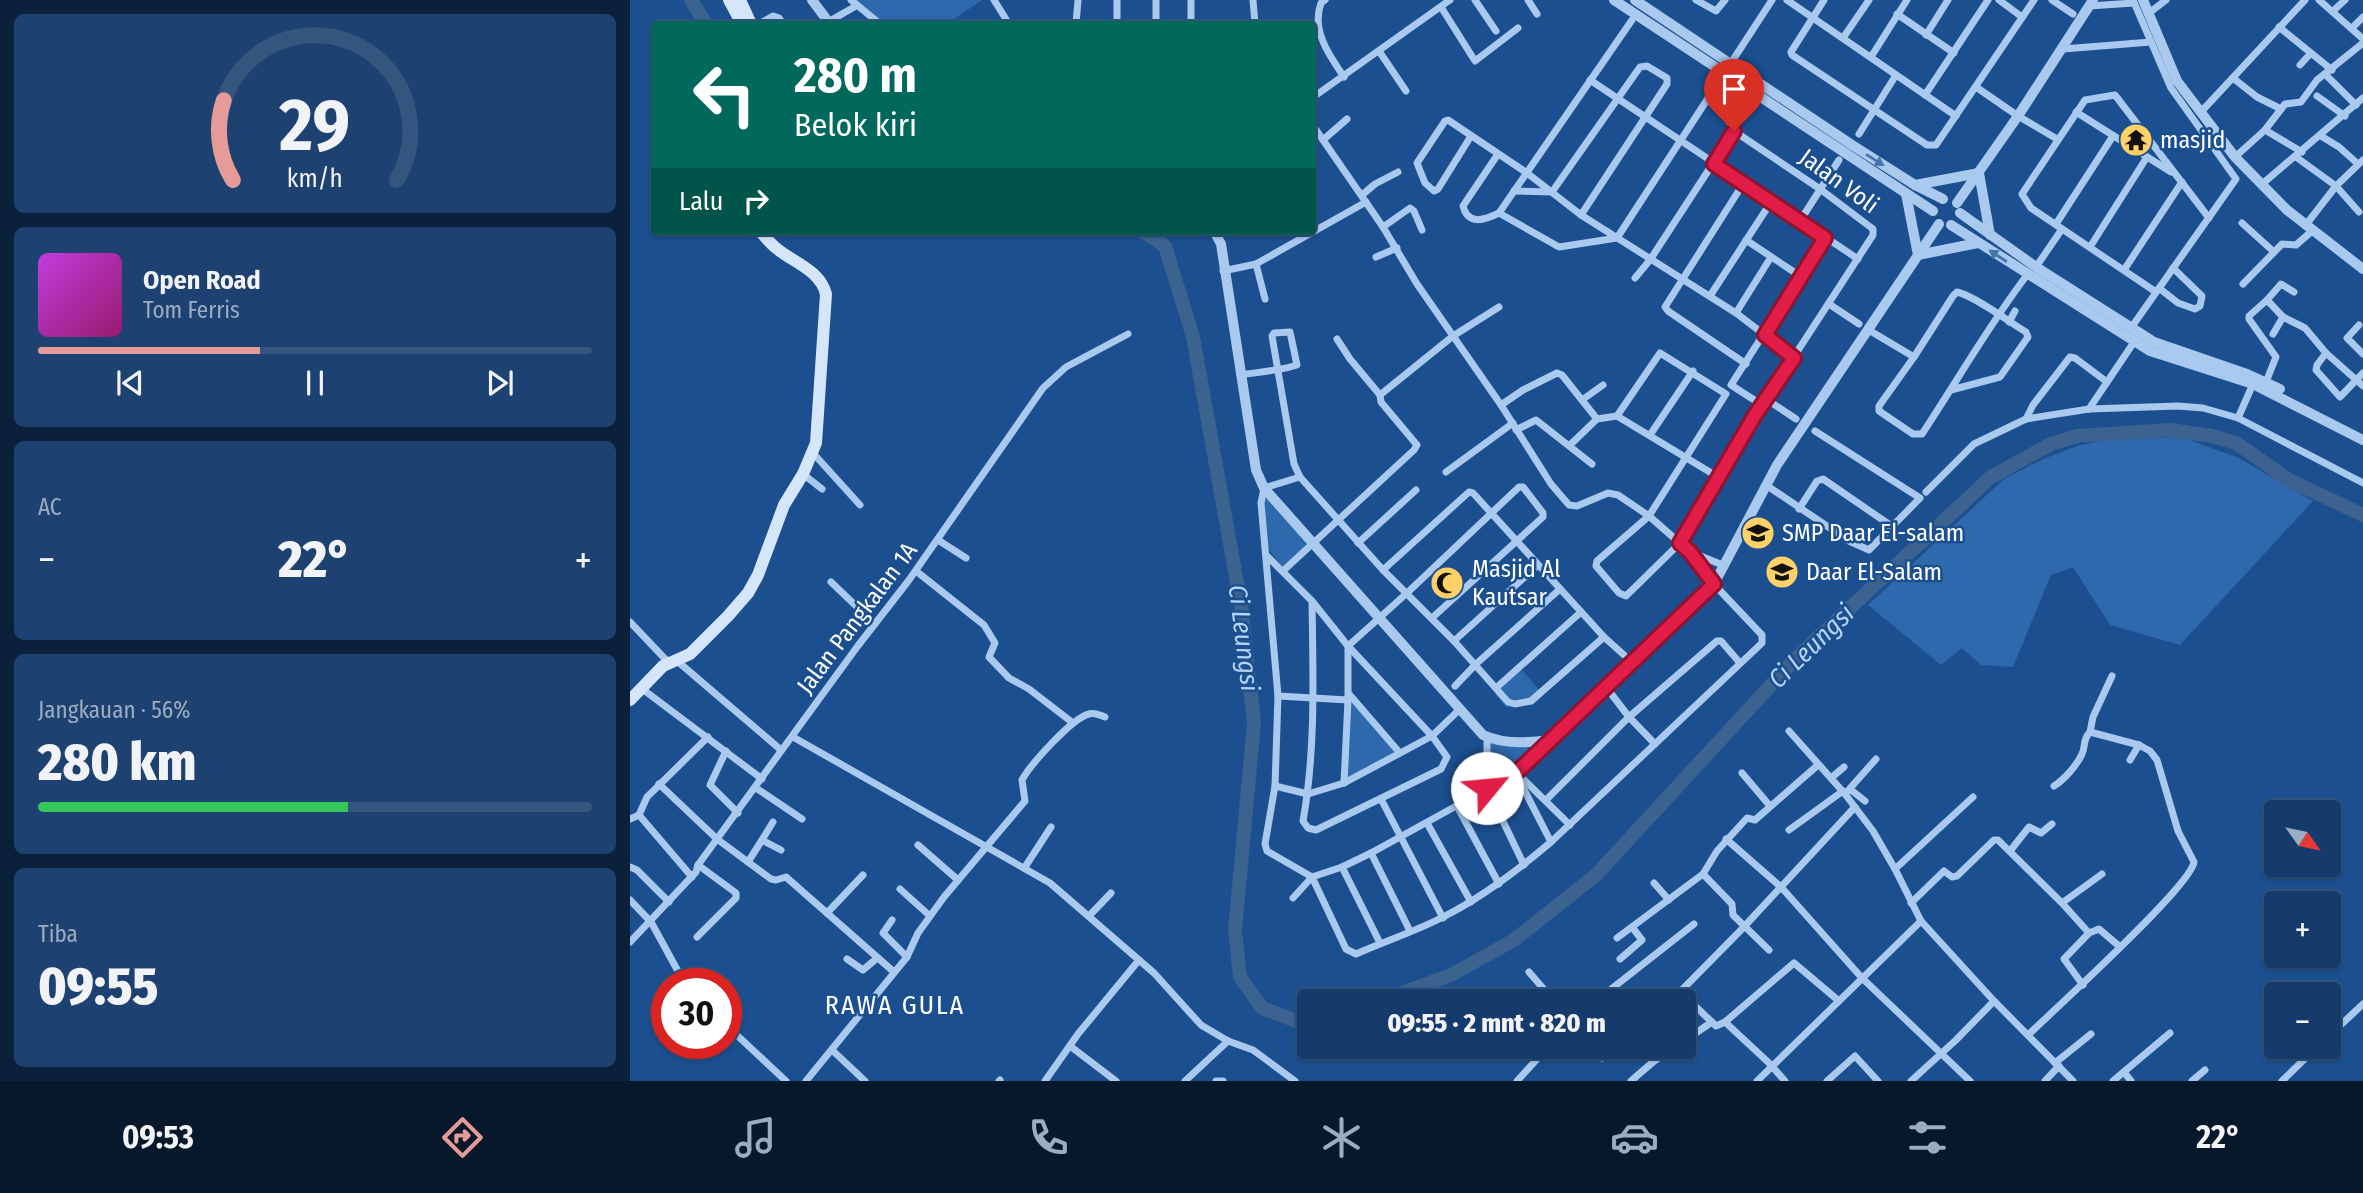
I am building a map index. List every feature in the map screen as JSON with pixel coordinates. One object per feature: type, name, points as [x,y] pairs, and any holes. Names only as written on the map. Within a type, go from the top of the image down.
[{"type":"main road","points":[[729,0],[740,21]]},
{"type":"main road","points":[[740,0],[750,21]]},
{"type":"main road","points":[[630,700],[672,661],[690,653],[748,593],[758,575],[784,505],[803,474],[816,443],[827,294],[824,283],[818,276],[773,246],[763,235]]},
{"type":"street","points":[[812,0],[828,21]]},
{"type":"street","points":[[994,0],[1007,21]]},
{"type":"street","points":[[1076,21],[1078,0]]},
{"type":"street","points":[[1117,0],[1117,21]]},
{"type":"street","points":[[1156,0],[1156,21]]},
{"type":"street","points":[[1191,0],[1191,21]]},
{"type":"street","points":[[1253,0],[1255,21]]},
{"type":"street","points":[[1316,95],[1450,0]]},
{"type":"street","points":[[1475,0],[1496,31]]},
{"type":"street","points":[[1528,0],[1537,14]]},
{"type":"street","points":[[1614,0],[1638,8],[1910,190],[1933,211],[1939,224]]},
{"type":"street","points":[[1696,0],[1716,11],[1725,0]]},
{"type":"street","points":[[1499,213],[1559,247],[1616,238],[1772,0]]},
{"type":"street","points":[[1787,0],[1956,116]]},
{"type":"street","points":[[1824,0],[1791,54],[1927,145],[1936,145],[2034,0]]},
{"type":"street","points":[[1843,38],[1868,0]]},
{"type":"street","points":[[1871,57],[1907,0]]},
{"type":"street","points":[[1926,35],[1948,0]]},
{"type":"street","points":[[1925,95],[1988,0]]},
{"type":"street","points":[[1999,0],[2022,16]]},
{"type":"street","points":[[2052,0],[2073,14]]},
{"type":"street","points":[[2149,13],[2166,0]]},
{"type":"street","points":[[2200,114],[2305,0]]},
{"type":"street","points":[[2235,157],[2265,130],[2287,103],[2299,104],[2317,80],[2329,73],[2363,41],[2319,0]]},
{"type":"street","points":[[2333,11],[2345,0]]},
{"type":"street","points":[[1321,1],[1316,19],[1326,50],[1343,77]]},
{"type":"street","points":[[2131,328],[2236,177],[2179,100],[2165,76],[2136,1]]},
{"type":"street","points":[[1951,225],[1958,220],[1959,208],[1979,173],[2091,3],[2136,1],[2149,13],[2177,81],[2235,157],[2261,186],[2309,229],[2363,269]]},
{"type":"street","points":[[831,21],[853,3],[876,21]]},
{"type":"street","points":[[1441,7],[1475,61],[1518,28]]},
{"type":"street","points":[[1498,154],[1463,206],[1465,214],[1471,219],[1485,220],[1499,213],[1638,8]]},
{"type":"street","points":[[1897,14],[1954,53]]},
{"type":"street","points":[[764,21],[773,16],[781,21]]},
{"type":"street","points":[[2352,28],[2363,17]]},
{"type":"street","points":[[2279,27],[2311,53],[2356,105]]},
{"type":"street","points":[[2063,48],[2151,42]]},
{"type":"street","points":[[1379,51],[1406,91]]},
{"type":"street","points":[[2300,65],[2311,53]]},
{"type":"street","points":[[1552,192],[1642,66],[1647,66],[1667,78],[1667,85],[1581,215]]},
{"type":"street","points":[[1859,134],[1896,75]]},
{"type":"street","points":[[2233,78],[2256,97],[2281,109]]},
{"type":"street","points":[[1590,79],[1858,259]]},
{"type":"street","points":[[1976,87],[2057,139]]},
{"type":"street","points":[[2174,268],[2202,296],[2203,302],[2195,309],[2178,303],[2059,227],[2031,208],[2022,194],[2085,100],[2115,95],[2209,218]]},
{"type":"street","points":[[2317,96],[2345,116]]},
{"type":"street","points":[[2261,186],[2363,99]]},
{"type":"street","points":[[2076,112],[2180,179]]},
{"type":"street","points":[[1323,140],[1347,119]]},
{"type":"street","points":[[1471,136],[1438,189],[1434,191],[1429,188],[1417,163],[1446,120],[1471,136],[1527,173],[1581,215],[1735,313],[1794,358]]},
{"type":"street","name":"Jalan Voli","points":[[1649,516],[1596,562],[1596,566],[1619,593],[1626,596],[1680,543],[1764,402],[1873,235],[1872,226],[1734,131],[1728,120]]},
{"type":"street","points":[[1264,488],[1261,503],[1278,696],[1275,786],[1265,844],[1266,849],[1312,877],[1347,951],[1356,954],[1443,918],[1499,884],[1524,865],[1570,825],[1762,643],[1762,635],[1714,584],[1690,552],[1649,516],[1618,495],[1608,493],[1577,506],[1570,505],[1551,484],[1501,405],[1417,284],[1364,198],[1316,130]]},
{"type":"street","points":[[2265,130],[2336,186],[2359,212]]},
{"type":"street","points":[[1635,278],[1650,260],[1734,131]]},
{"type":"street","points":[[1951,390],[1994,380],[2004,373],[2028,339],[2026,332],[1999,316],[1965,294],[1957,292],[1879,406],[1881,415],[1913,434],[1920,435],[1999,316],[2032,271],[2113,136]]},
{"type":"street","points":[[2242,285],[2282,244],[2300,243],[2336,186],[2360,162],[2321,136]]},
{"type":"street","points":[[2090,247],[2147,157]]},
{"type":"street","points":[[1800,221],[1839,160]]},
{"type":"street","points":[[1316,227],[1364,198],[1375,184],[1398,172]]},
{"type":"street","points":[[1910,190],[1979,173]]},
{"type":"street","points":[[1979,173],[1990,235]]},
{"type":"street","points":[[2124,270],[2180,179]]},
{"type":"street","points":[[1743,184],[1665,305],[1666,310],[1746,364]]},
{"type":"street","points":[[1910,190],[1943,199],[1950,198],[2032,271],[2153,353],[2253,384],[2363,433]]},
{"type":"street","points":[[1910,190],[1918,255]]},
{"type":"street","points":[[1514,191],[1552,192]]},
{"type":"street","points":[[1933,211],[1934,206],[1943,199]]},
{"type":"street","points":[[1710,296],[1771,202]]},
{"type":"street","points":[[1383,227],[1410,208],[1422,230]]},
{"type":"street","points":[[2242,223],[2274,252]]},
{"type":"street","points":[[1293,898],[1312,877],[1371,853],[1516,773],[1714,584],[1766,485],[1863,327],[1939,224]]},
{"type":"street","points":[[1939,224],[1951,225],[2161,346],[2266,382],[2290,399],[2363,440]]},
{"type":"street","points":[[1216,235],[1220,244],[1256,470],[1264,488],[1460,710],[1487,737],[1535,743],[1550,740]]},
{"type":"street","points":[[1223,271],[1256,264],[1303,235]]},
{"type":"street","points":[[1796,419],[1731,385],[1825,238]]},
{"type":"street","points":[[1746,240],[1800,276]]},
{"type":"street","points":[[1918,255],[1979,243]]},
{"type":"street","points":[[1376,257],[1397,248]]},
{"type":"street","points":[[1735,313],[1772,257]]},
{"type":"street","points":[[1256,264],[1265,299]]},
{"type":"street","points":[[2266,382],[2276,357],[2249,316],[2281,284],[2294,292]]},
{"type":"street","points":[[2267,300],[2283,317],[2305,328],[2326,354],[2360,384]]},
{"type":"street","points":[[1829,304],[1914,357]]},
{"type":"street","points":[[1380,395],[1453,336],[1499,307]]},
{"type":"street","points":[[2009,322],[2015,312]]},
{"type":"street","points":[[2273,334],[2283,317]]},
{"type":"street","points":[[2359,325],[2347,338],[2363,354]]},
{"type":"street","points":[[1240,375],[1278,369],[1294,366],[1298,362],[1289,332],[1274,333],[1272,336],[1278,369],[1294,464],[1300,477],[1383,570],[1476,664],[1510,703],[1531,701],[1604,637]]},
{"type":"street","name":"Jalan Pangkalan 1A","points":[[630,942],[692,877],[698,864],[939,540],[1044,388],[1066,367],[1128,334]]},
{"type":"street","points":[[1283,571],[1417,445],[1381,402],[1380,395],[1337,339]]},
{"type":"street","points":[[2089,409],[2134,342]]},
{"type":"street","points":[[1617,416],[1660,353],[1693,371],[1726,394],[1649,516]]},
{"type":"street","points":[[2326,354],[2316,370],[2340,397],[2360,384],[2363,373]]},
{"type":"street","points":[[2026,419],[2033,405],[2070,357],[2107,382]]},
{"type":"street","points":[[1650,435],[1693,371]]},
{"type":"street","points":[[1501,405],[1557,373],[1562,375],[1597,419]]},
{"type":"street","points":[[2238,418],[2253,384]]},
{"type":"street","points":[[1582,400],[1603,385]]},
{"type":"street","points":[[1926,492],[1974,444],[2026,419],[2089,409],[2178,406],[2203,408],[2238,418],[2363,483]]},
{"type":"street","points":[[1570,445],[1597,419],[1617,416],[1718,477]]},
{"type":"street","points":[[1446,471],[1514,426],[1536,420],[1592,464]]},
{"type":"street","points":[[1766,485],[1849,541],[1868,550],[1920,498],[1815,431]]},
{"type":"street","points":[[813,453],[860,505]]},
{"type":"street","points":[[803,474],[822,489]]},
{"type":"street","points":[[1264,488],[1300,477]]},
{"type":"street","points":[[1799,509],[1817,481],[1823,479],[1893,527]]},
{"type":"street","points":[[1348,646],[1519,487],[1523,487],[1544,516],[1432,618]]},
{"type":"street","points":[[1358,543],[1416,490]]},
{"type":"street","points":[[1383,570],[1469,492],[1475,494],[1604,637],[1624,655]]},
{"type":"street","points":[[939,540],[966,558]]},
{"type":"street","points":[[1690,552],[1725,566]]},
{"type":"street","points":[[1266,556],[1311,601],[1348,646],[1432,736],[1446,754],[1447,760],[1444,766],[1381,799],[1320,829],[1311,830],[1303,821],[1308,794],[1313,698],[1311,601]]},
{"type":"street","points":[[1454,641],[1538,565]]},
{"type":"street","points":[[916,571],[984,625],[995,643],[989,657],[1009,678],[1029,689],[1073,723]]},
{"type":"street","points":[[831,582],[875,624]]},
{"type":"street","points":[[1455,687],[1476,664],[1560,589]]},
{"type":"street","points":[[1496,688],[1581,612]]},
{"type":"street","points":[[630,622],[672,661],[782,750]]},
{"type":"street","points":[[1546,800],[1629,718],[1717,641],[1721,641],[1740,663]]},
{"type":"street","points":[[1344,782],[1349,696],[1348,646]]},
{"type":"street","points":[[2053,786],[2062,780],[2081,755],[2093,717],[2112,676]]},
{"type":"street","points":[[1606,687],[1629,718],[1655,744]]},
{"type":"street","points":[[641,688],[762,779]]},
{"type":"street","points":[[1278,696],[1349,696]]},
{"type":"street","points":[[1349,696],[1399,752]]},
{"type":"street","points":[[1275,786],[1308,794],[1344,782],[1432,736],[1460,710]]},
{"type":"street","points":[[806,1081],[906,957],[918,933],[958,880],[1025,801],[1021,785],[1039,756],[1073,723],[1090,713],[1105,717]]},
{"type":"street","points":[[1788,731],[1846,792],[1873,831],[1921,921],[1994,1001],[2073,1081]]},
{"type":"street","points":[[2028,1035],[2083,985],[2179,887],[2194,864],[2178,831],[2157,760],[2150,751],[2139,745],[2090,732]]},
{"type":"street","points":[[639,816],[642,804],[659,784],[708,737]]},
{"type":"street","points":[[793,737],[949,826],[988,845],[1059,890],[1139,960],[1195,1020],[1228,1041],[1253,1050],[1293,1081]]},
{"type":"street","points":[[1487,737],[1487,788],[1524,865]]},
{"type":"street","points":[[2130,760],[2139,745]]},
{"type":"street","points":[[726,751],[709,785],[738,813]]},
{"type":"street","points":[[1789,830],[1846,792],[1876,759]]},
{"type":"street","points":[[1617,938],[1703,874],[1726,839],[1745,819],[1755,820],[1818,765]]},
{"type":"street","points":[[1831,778],[1844,767]]},
{"type":"street","points":[[1516,773],[1570,825]]},
{"type":"street","points":[[1516,773],[1551,842]]},
{"type":"street","points":[[1742,773],[1770,806]]},
{"type":"street","points":[[659,784],[718,839],[748,862],[773,880],[784,876],[894,972]]},
{"type":"street","points":[[756,788],[802,819]]},
{"type":"street","points":[[1846,792],[1865,801]]},
{"type":"street","points":[[1895,869],[1973,797]]},
{"type":"street","points":[[1381,799],[1443,918]]},
{"type":"street","points":[[1457,806],[1499,884]]},
{"type":"street","points":[[1683,989],[1855,807]]},
{"type":"street","points":[[630,819],[639,816]]},
{"type":"street","points":[[639,816],[692,877]]},
{"type":"street","points":[[748,862],[774,822]]},
{"type":"street","points":[[1427,823],[1471,902]]},
{"type":"street","points":[[2010,851],[2029,827],[2041,834],[2052,824]]},
{"type":"street","points":[[1025,867],[1051,827]]},
{"type":"street","points":[[1726,839],[1781,887],[1863,978],[1970,1081]]},
{"type":"street","points":[[762,840],[781,850]]},
{"type":"street","points":[[1911,903],[1944,871],[1952,877],[1957,876],[1994,840],[1999,841],[2063,902],[2089,933]]},
{"type":"street","points":[[918,845],[958,880]]},
{"type":"street","points":[[1371,853],[1410,931]]},
{"type":"street","points":[[697,937],[736,898],[736,893],[698,864]]},
{"type":"street","points":[[630,867],[637,870],[669,902]]},
{"type":"street","points":[[1342,867],[1380,943]]},
{"type":"street","points":[[1703,874],[1732,904],[1732,914],[1769,950]]},
{"type":"street","points":[[2063,902],[2102,874]]},
{"type":"street","points":[[827,913],[863,875]]},
{"type":"street","points":[[1654,883],[1669,900]]},
{"type":"street","points":[[900,889],[930,916]]},
{"type":"street","points":[[1089,916],[1111,893]]},
{"type":"street","points":[[630,900],[651,922],[676,968]]},
{"type":"street","points":[[892,920],[883,933],[906,957]]},
{"type":"street","points":[[1757,1081],[1921,921]]},
{"type":"street","points":[[1611,989],[1694,924]]},
{"type":"street","points":[[1620,959],[1642,940],[1632,927]]},
{"type":"street","points":[[2083,985],[2064,960],[2089,933],[2101,929],[2119,946]]},
{"type":"street","points":[[847,959],[863,970],[876,959]]},
{"type":"street","points":[[1045,1081],[1139,960]]},
{"type":"street","points":[[1696,1007],[1719,1026],[1794,963],[1839,1001]]},
{"type":"street","points":[[1529,972],[1542,989]]},
{"type":"street","points":[[1911,1081],[1994,1001]]},
{"type":"street","points":[[2341,1025],[2363,1004]]},
{"type":"street","points":[[1696,1033],[1712,1022]]},
{"type":"street","points":[[1725,1022],[1772,1066],[1784,1081]]},
{"type":"street","points":[[2113,1081],[2171,1032]]},
{"type":"street","points":[[2045,1081],[2057,1065],[2091,1034]]},
{"type":"street","points":[[742,1041],[786,1081]]},
{"type":"street","points":[[1185,1081],[1228,1041]]},
{"type":"street","points":[[1070,1046],[1116,1081]]},
{"type":"street","points":[[832,1051],[865,1081]]},
{"type":"street","points":[[1827,1081],[1855,1056],[1878,1081]]},
{"type":"street","points":[[1517,1081],[1537,1059]]},
{"type":"street","points":[[1631,1081],[1657,1059]]},
{"type":"street","points":[[2282,1081],[2305,1059]]},
{"type":"street","points":[[2192,1081],[2205,1070]]},
{"type":"street","points":[[2124,1072],[2131,1081]]},
{"type":"street","points":[[1216,1081],[1223,1081]]},
{"type":"shaded area","points":[[855,0],[982,0],[951,21],[880,21],[867,14]]},
{"type":"shaded area","points":[[2181,437],[2239,458],[2313,501],[2180,645],[2110,625],[2073,567],[2051,575],[2013,667],[1981,665],[1962,648],[1941,665],[1868,605],[2004,479],[2043,459],[2080,445],[2114,439]]},
{"type":"shaded area","points":[[1268,497],[1312,545],[1285,569],[1264,544],[1261,503]]},
{"type":"shaded area","points":[[1521,669],[1544,695],[1533,705],[1506,707],[1495,694]]},
{"type":"shaded area","points":[[1349,693],[1399,752],[1344,783]]},
{"type":"shaded area","points":[[1490,743],[1527,744],[1530,764],[1486,791]]},
{"type":"waterway","name":"Ci Leungsi","points":[[691,0],[704,21]]},
{"type":"waterway","name":"Ci Leungsi","points":[[1148,235],[1165,246],[1193,337],[1241,605],[1254,723],[1235,930],[1240,977],[1262,1008],[1297,1021]]},
{"type":"waterway","name":"Ci Leungsi","points":[[1413,989],[1451,975],[1514,940],[1596,875],[1795,659],[1991,477],[2051,444],[2077,436],[2170,430],[2212,436],[2236,443],[2289,480],[2363,515]]},
{"type":"place","name":"masjid","points":[[2136,140]]},
{"type":"place","name":"SMP Daar El-salam","points":[[1758,533]]},
{"type":"place","name":"Daar El-Salam","points":[[1782,572]]},
{"type":"place","name":"Masjid Al Kautsar","points":[[1447,583]]},
{"type":"district","name":"RAWA GULA","points":[[895,1005]]},
{"type":"route","points":[[1487,788],[1516,773],[1714,584],[1680,543],[1755,415],[1794,358],[1765,335],[1825,238],[1714,164],[1734,131]]}]
